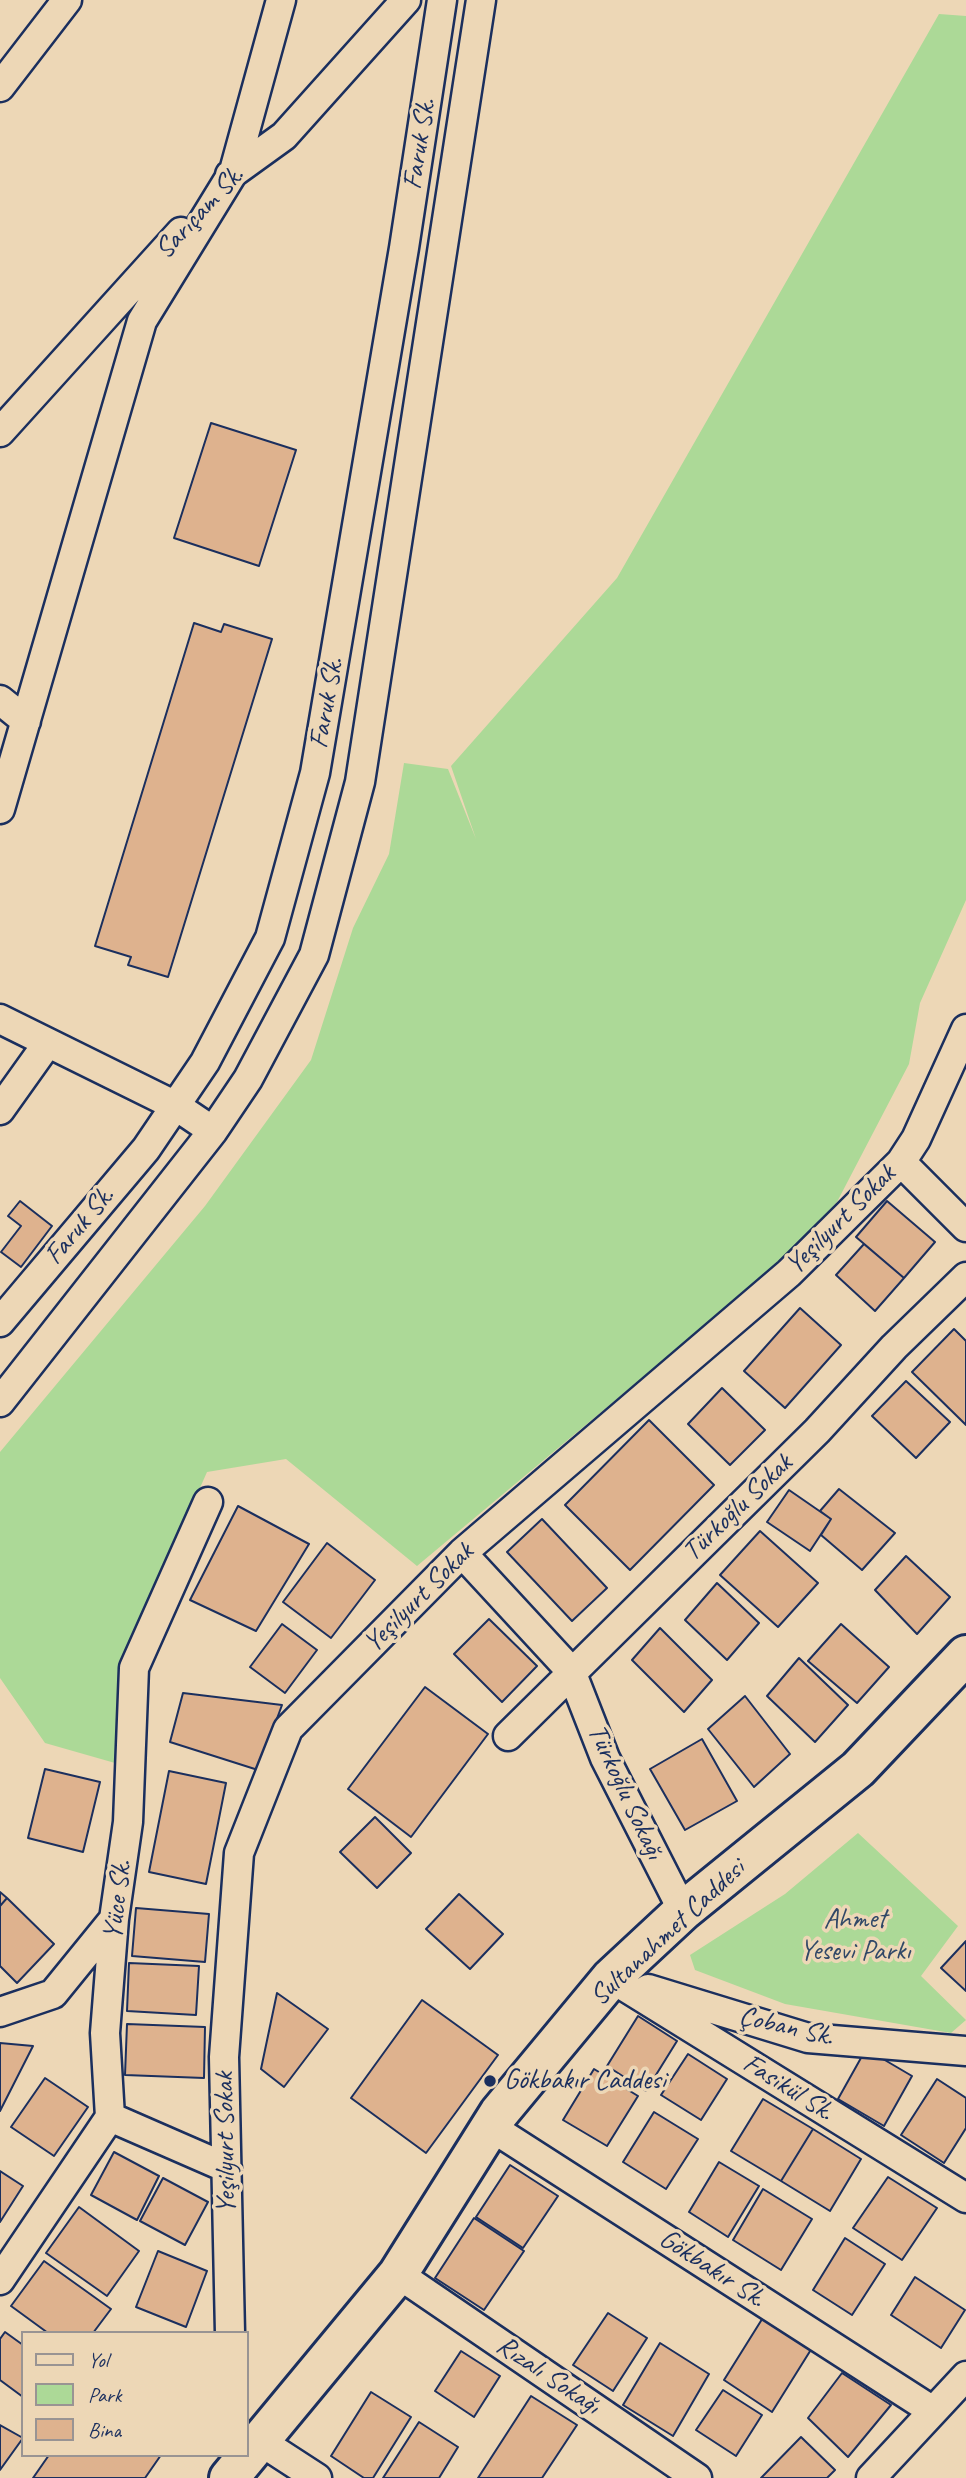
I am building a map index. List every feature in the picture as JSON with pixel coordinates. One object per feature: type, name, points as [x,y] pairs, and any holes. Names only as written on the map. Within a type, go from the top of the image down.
[{"type":"street","points":[[0,87],[67,0]]},
{"type":"street","points":[[0,809],[142,321],[234,171],[281,0]]},
{"type":"street","name":"Sarıçam Sk.","points":[[0,432],[99,326],[234,171],[284,136],[375,39],[406,0]]},
{"type":"street","name":"Faruk Sk.","points":[[0,1322],[146,1149],[205,1062],[270,938],[315,773],[404,248],[442,0]]},
{"type":"street","points":[[0,1402],[214,1131],[248,1079],[314,955],[360,782],[481,0]]},
{"type":"street","points":[[0,700],[26,721]]},
{"type":"street","points":[[270,938],[314,955]]},
{"type":"street","points":[[0,1019],[176,1106],[214,1131]]},
{"type":"street","name":"Yeşilyurt Sokak","points":[[230,2331],[224,2057],[239,1853],[288,1729],[462,1553],[789,1273],[901,1162],[916,1139],[966,1029]]},
{"type":"street","points":[[0,1110],[47,1044]]},
{"type":"street","points":[[901,1162],[966,1227]]},
{"type":"street","name":"Türkoğlu Sokak","points":[[509,1736],[571,1671],[817,1432],[894,1346],[966,1277]]},
{"type":"street","name":"Yüce Sk.","points":[[110,2117],[105,2033],[114,1919],[128,1822],[134,1668],[208,1502]]},
{"type":"street","points":[[462,1553],[571,1671]]},
{"type":"street","name":"Sultanahmet Caddesi","points":[[248,2450],[398,2274],[491,2127],[611,1978],[683,1911],[858,1769],[966,1655]]},
{"type":"street","name":"Türkoğlu Sokağı","points":[[571,1671],[605,1758],[683,1911]]},
{"type":"street","points":[[0,2012],[52,1994],[114,1919]]},
{"type":"street","name":"Çoban Sk.","points":[[611,1978],[808,2038],[966,2051]]},
{"type":"street","name":"Fasikül Sk.","points":[[611,1978],[966,2198]]},
{"type":"street","points":[[0,2280],[110,2117],[227,2168]]},
{"type":"street","name":"Gökbakır Sk.","points":[[491,2127],[933,2411]]},
{"type":"street","name":"Rızalı Sokağı","points":[[398,2274],[698,2478]]},
{"type":"street","points":[[871,2478],[966,2375]]},
{"type":"street","points":[[238,2462],[317,2478]]},
{"type":"green space","points":[[939,14],[966,16],[966,900],[920,1003],[909,1064],[837,1202],[783,1260],[417,1566],[286,1459],[207,1472],[128,1651],[115,1763],[45,1743],[0,1678],[0,1452],[205,1206],[311,1060],[353,928],[389,854],[404,763],[448,769],[476,839],[451,766],[617,578]]},
{"type":"green space","name":"Ahmet Yesevi Parkı","points":[[858,1833],[958,1926],[921,1976],[966,2020],[951,2033],[785,2004],[695,1970],[690,1955],[785,1894]]},
{"type":"building","points":[[211,423],[296,450],[259,566],[174,538]]},
{"type":"building","points":[[194,623],[221,632],[224,624],[272,639],[168,977],[128,965],[131,957],[95,946]]},
{"type":"building","points":[[20,1201],[52,1226],[21,1267],[1,1252],[21,1226],[8,1216]]},
{"type":"building","points":[[887,1201],[935,1242],[904,1278],[856,1237]]},
{"type":"building","points":[[864,1244],[904,1278],[875,1311],[836,1275]]},
{"type":"building","points":[[800,1308],[841,1345],[785,1408],[744,1371]]},
{"type":"building","points":[[954,1329],[966,1341],[966,1425],[912,1372]]},
{"type":"building","points":[[906,1381],[950,1422],[916,1458],[872,1416]]},
{"type":"building","points":[[722,1388],[765,1430],[730,1465],[688,1424]]},
{"type":"building","points":[[649,1420],[714,1485],[630,1570],[565,1505]]},
{"type":"building","points":[[839,1489],[895,1533],[862,1570],[821,1535],[831,1519],[820,1511]]},
{"type":"building","points":[[789,1490],[831,1519],[810,1551],[767,1522]]},
{"type":"building","points":[[238,1506],[309,1544],[256,1631],[190,1600]]},
{"type":"building","points":[[542,1519],[607,1588],[572,1621],[507,1552]]},
{"type":"building","points":[[760,1531],[818,1583],[778,1627],[720,1575]]},
{"type":"building","points":[[327,1543],[375,1580],[331,1638],[283,1602]]},
{"type":"building","points":[[906,1556],[950,1597],[917,1634],[875,1590]]},
{"type":"building","points":[[717,1583],[759,1623],[727,1660],[685,1620]]},
{"type":"building","points":[[489,1619],[537,1666],[502,1702],[454,1654]]},
{"type":"building","points":[[282,1624],[317,1650],[285,1693],[250,1667]]},
{"type":"building","points":[[841,1624],[889,1667],[857,1703],[808,1661]]},
{"type":"building","points":[[660,1628],[712,1680],[684,1712],[632,1660]]},
{"type":"building","points":[[799,1658],[848,1705],[815,1742],[767,1696]]},
{"type":"building","points":[[425,1687],[488,1734],[411,1837],[348,1789]]},
{"type":"building","points":[[183,1693],[282,1705],[258,1770],[170,1742]]},
{"type":"building","points":[[745,1696],[790,1754],[754,1787],[708,1729]]},
{"type":"building","points":[[702,1739],[737,1801],[685,1830],[650,1769]]},
{"type":"building","points":[[45,1769],[100,1782],[83,1852],[28,1838]]},
{"type":"building","points":[[169,1771],[226,1783],[206,1884],[149,1872]]},
{"type":"building","points":[[375,1817],[411,1853],[377,1888],[340,1852]]},
{"type":"building","points":[[0,1892],[7,1898],[0,1906]]},
{"type":"building","points":[[459,1894],[503,1934],[470,1969],[426,1929]]},
{"type":"building","points":[[7,1898],[54,1944],[17,1983],[0,1966],[0,1906]]},
{"type":"building","points":[[136,1908],[209,1914],[205,1962],[132,1956]]},
{"type":"building","points":[[966,1941],[966,1991],[941,1968]]},
{"type":"building","points":[[129,1963],[199,1966],[196,2015],[127,2011]]},
{"type":"building","points":[[277,1993],[328,2029],[284,2087],[261,2069]]},
{"type":"building","points":[[422,2000],[498,2055],[426,2153],[351,2098]]},
{"type":"building","points":[[638,2016],[677,2041],[646,2091],[607,2066]]},
{"type":"building","points":[[127,2024],[205,2027],[204,2078],[125,2075]]},
{"type":"building","points":[[0,2043],[33,2046],[0,2111]]},
{"type":"building","points":[[866,2049],[912,2076],[884,2126],[838,2099]]},
{"type":"building","points":[[688,2054],[727,2079],[701,2120],[661,2095]]},
{"type":"building","points":[[594,2069],[638,2096],[607,2146],[563,2120]]},
{"type":"building","points":[[45,2078],[88,2107],[54,2156],[11,2127]]},
{"type":"building","points":[[937,2079],[966,2098],[966,2128],[944,2163],[901,2135]]},
{"type":"building","points":[[763,2099],[813,2129],[781,2181],[731,2151]]},
{"type":"building","points":[[654,2112],[698,2139],[666,2189],[623,2162]]},
{"type":"building","points":[[813,2129],[861,2159],[830,2211],[781,2181]]},
{"type":"building","points":[[114,2152],[159,2176],[137,2220],[91,2195]]},
{"type":"building","points":[[719,2162],[759,2186],[728,2237],[689,2212]]},
{"type":"building","points":[[510,2165],[558,2196],[523,2248],[476,2217]]},
{"type":"building","points":[[0,2171],[23,2186],[0,2222]]},
{"type":"building","points":[[888,2177],[937,2208],[902,2260],[853,2228]]},
{"type":"building","points":[[163,2178],[208,2202],[185,2245],[140,2221]]},
{"type":"building","points":[[763,2189],[812,2219],[781,2270],[733,2240]]},
{"type":"building","points":[[79,2207],[139,2251],[107,2296],[46,2253]]},
{"type":"building","points":[[474,2218],[524,2251],[484,2310],[435,2278]]},
{"type":"building","points":[[845,2238],[885,2264],[852,2315],[813,2290]]},
{"type":"building","points":[[158,2251],[207,2271],[186,2327],[136,2307]]},
{"type":"building","points":[[44,2261],[111,2309],[94,2331],[45,2331],[11,2306]]},
{"type":"building","points":[[915,2277],[965,2310],[941,2348],[891,2315]]},
{"type":"building","points":[[608,2313],[647,2338],[613,2391],[573,2365]]},
{"type":"building","points":[[764,2316],[812,2348],[772,2412],[724,2380]]},
{"type":"building","points":[[5,2332],[21,2344],[21,2396],[0,2380],[0,2339]]},
{"type":"building","points":[[660,2343],[709,2374],[673,2436],[623,2405]]},
{"type":"building","points":[[461,2351],[500,2376],[474,2417],[435,2391]]},
{"type":"building","points":[[842,2373],[891,2405],[848,2457],[808,2418]]},
{"type":"building","points":[[723,2390],[762,2415],[736,2456],[696,2430]]},
{"type":"building","points":[[371,2392],[411,2417],[373,2478],[364,2478],[331,2456]]},
{"type":"building","points":[[531,2396],[577,2425],[542,2478],[478,2478]]},
{"type":"building","points":[[419,2422],[458,2447],[439,2478],[383,2478]]},
{"type":"building","points":[[0,2425],[21,2437],[21,2441],[0,2470]]},
{"type":"building","points":[[801,2437],[835,2470],[827,2478],[761,2478]]},
{"type":"building","points":[[48,2457],[160,2457],[145,2478],[33,2478]]},
{"type":"place","name":"Gökbakır Caddesi","points":[[490,2081]]}]
